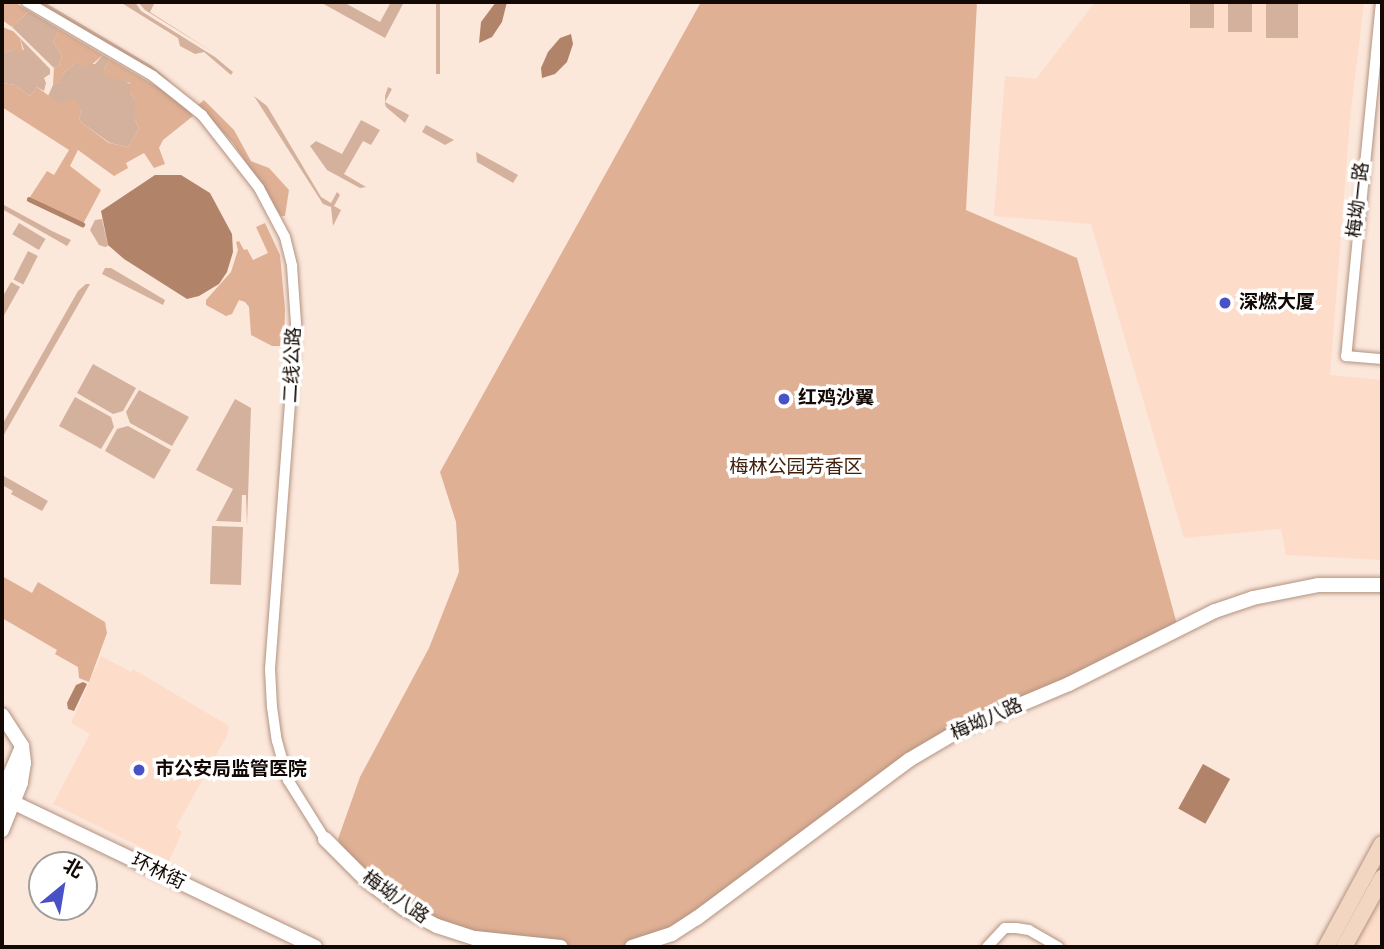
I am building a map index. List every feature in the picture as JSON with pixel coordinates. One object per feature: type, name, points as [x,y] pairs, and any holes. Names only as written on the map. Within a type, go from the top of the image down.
[{"type":"main road","points":[[1326,947],[1382,844]]},
{"type":"main road","points":[[1344,947],[1382,878]]},
{"type":"street","name":"二线公路","points":[[27,2],[153,76],[202,115],[259,188],[285,237],[292,266],[296,323],[270,669],[272,707],[277,741],[288,780],[325,839]]},
{"type":"street","name":"梅坳一路","points":[[1381,2],[1377,73],[1346,356],[1382,359]]},
{"type":"street","name":"梅坳八路","points":[[632,947],[672,934],[697,918],[909,760],[960,730],[1069,684],[1215,611],[1253,598],[1318,585],[1382,585]]},
{"type":"street","points":[[2,715],[22,746],[5,797],[2,831]]},
{"type":"street","name":"环林街","points":[[5,797],[315,947]]},
{"type":"street","name":"梅坳八路","points":[[325,839],[367,881],[403,908],[437,926],[475,938],[561,947]]},
{"type":"street","points":[[986,947],[1005,928],[1016,928],[1028,930],[1059,947]]},
{"type":"shaded area","points":[[37,2],[44,2],[152,66],[172,83]]},
{"type":"shaded area","points":[[120,2],[135,2],[141,11],[215,57],[233,72],[231,75],[204,52],[195,54],[180,46],[178,38]]},
{"type":"shaded area","points":[[138,2],[155,2],[150,12],[216,54],[145,10]]},
{"type":"shaded area","points":[[320,2],[343,2],[380,22],[391,2],[404,2],[385,38]]},
{"type":"shaded area","points":[[436,2],[440,2],[440,74],[436,74]]},
{"type":"shaded area","points":[[496,2],[507,2],[502,22],[492,37],[479,43],[481,22]]},
{"type":"shaded area","name":"深燃大厦","points":[[1095,2],[1364,2],[1350,119],[1330,375],[1382,380],[1382,560],[1286,555],[1281,529],[1184,538],[1091,224],[994,216],[1005,76],[1036,79]]},
{"type":"shaded area","points":[[1190,2],[1214,2],[1214,28],[1190,28]]},
{"type":"shaded area","points":[[1228,2],[1252,2],[1252,32],[1228,32]]},
{"type":"shaded area","points":[[1266,2],[1298,2],[1298,38],[1266,38]]},
{"type":"shaded area","points":[[29,11],[59,29],[53,42],[62,55],[59,66],[54,68],[12,27]]},
{"type":"shaded area","points":[[571,34],[573,44],[567,62],[555,74],[542,78],[541,68],[548,52],[560,38]]},
{"type":"shaded area","points":[[20,38],[50,69],[50,74],[44,78],[44,91],[37,87],[30,96],[15,85],[2,83],[2,54],[15,49],[24,50]]},
{"type":"shaded area","points":[[103,55],[110,59],[104,69],[130,84],[130,92],[135,100],[135,119],[139,129],[128,147],[110,143],[82,123],[79,119],[82,110],[55,103],[48,96],[53,85],[61,82],[63,74],[75,63],[95,64]]},
{"type":"shaded area","points":[[388,87],[392,89],[385,102],[385,96]]},
{"type":"shaded area","points":[[254,96],[267,106],[321,197],[331,203],[337,192],[340,195],[334,206],[341,210],[333,226],[331,207],[323,204]]},
{"type":"shaded area","points":[[385,102],[409,115],[405,123],[386,107]]},
{"type":"shaded area","points":[[361,120],[380,130],[371,145],[363,141],[344,174],[366,187],[360,188],[327,170],[310,146],[316,141],[342,154]]},
{"type":"shaded area","points":[[426,125],[454,140],[445,145],[422,132]]},
{"type":"shaded area","points":[[476,152],[518,175],[513,183],[477,162]]},
{"type":"shaded area","points":[[155,175],[181,175],[210,193],[232,234],[233,252],[227,272],[219,284],[199,296],[187,299],[124,259],[108,245],[101,211]]},
{"type":"shaded area","points":[[2,204],[71,240],[67,246],[2,209]]},
{"type":"shaded area","points":[[102,219],[108,246],[105,247],[99,245],[90,230],[95,220]]},
{"type":"shaded area","points":[[19,223],[46,239],[39,250],[12,234]]},
{"type":"shaded area","points":[[28,251],[38,256],[23,285],[13,280]]},
{"type":"shaded area","points":[[105,268],[111,268],[165,300],[163,305],[102,274]]},
{"type":"shaded area","points":[[11,282],[20,287],[3,317],[2,298]]},
{"type":"shaded area","points":[[90,284],[2,438],[2,425],[78,291]]},
{"type":"shaded area","points":[[93,364],[136,388],[123,411],[113,414],[77,393]]},
{"type":"shaded area","points":[[139,390],[189,417],[172,446],[130,423],[126,412]]},
{"type":"shaded area","points":[[75,397],[111,417],[114,427],[101,449],[59,426]]},
{"type":"shaded area","points":[[235,399],[251,408],[247,526],[246,495],[242,495],[241,522],[216,521],[233,489],[196,470]]},
{"type":"shaded area","points":[[128,426],[171,450],[154,479],[105,451],[117,429]]},
{"type":"shaded area","points":[[2,475],[48,501],[42,511],[11,494],[13,491],[4,486],[2,488]]},
{"type":"shaded area","points":[[212,526],[243,527],[241,585],[210,584]]},
{"type":"shaded area","name":"市公安局监管医院","points":[[101,656],[131,672],[133,669],[229,726],[227,736],[176,827],[182,832],[169,861],[53,804],[90,734],[71,723]]},
{"type":"shaded area","points":[[83,682],[87,684],[74,711],[68,709],[67,703],[76,685]]},
{"type":"shaded area","points":[[1203,764],[1230,779],[1205,824],[1178,809]]},
{"type":"shaded area","points":[[1382,893],[1382,947],[1352,947]]},
{"type":"green space","points":[[2,2],[14,2],[29,11],[12,27],[2,20]]},
{"type":"green space","name":"梅林公园芳香区","points":[[701,2],[977,2],[966,210],[1077,258],[1178,628],[960,730],[697,918],[632,947],[561,947],[437,926],[346,861],[338,839],[360,777],[429,648],[459,572],[456,522],[440,472]]},
{"type":"green space","points":[[2,27],[13,31],[20,38],[23,52],[19,54],[15,49],[2,54]]},
{"type":"green space","points":[[59,29],[103,55],[89,67],[75,63],[63,74],[62,82],[53,85],[54,68],[59,66],[62,55],[53,42]]},
{"type":"green space","points":[[110,59],[178,99],[193,116],[163,140],[159,148],[165,164],[154,168],[144,153],[126,163],[128,168],[114,176],[78,150],[70,166],[101,190],[83,224],[30,197],[47,171],[54,175],[69,150],[2,107],[2,83],[15,85],[30,96],[37,87],[60,104],[73,98],[82,110],[79,119],[82,123],[109,143],[128,147],[139,129],[135,119],[135,100],[130,92],[130,83],[105,76],[104,69]]},
{"type":"green space","points":[[204,100],[234,130],[251,161],[269,168],[289,190],[285,216],[281,216],[233,143],[198,105]]},
{"type":"green space","points":[[265,223],[280,255],[285,309],[284,346],[272,346],[251,335],[249,307],[245,302],[239,300],[232,314],[226,316],[206,305],[206,300],[231,272],[238,250],[236,242],[239,241],[244,250],[247,249],[253,260],[268,253],[256,227]]},
{"type":"green space","points":[[2,576],[32,593],[38,582],[105,622],[107,633],[89,682],[79,678],[78,667],[55,654],[57,650],[2,618]]},
{"type":"waterway","points":[[29,199],[82,224]]},
{"type":"place","name":"深燃大厦","points":[[1225,303]]},
{"type":"place","name":"红鸡沙翼","points":[[784,399]]},
{"type":"place","name":"市公安局监管医院","points":[[139,770]]}]
